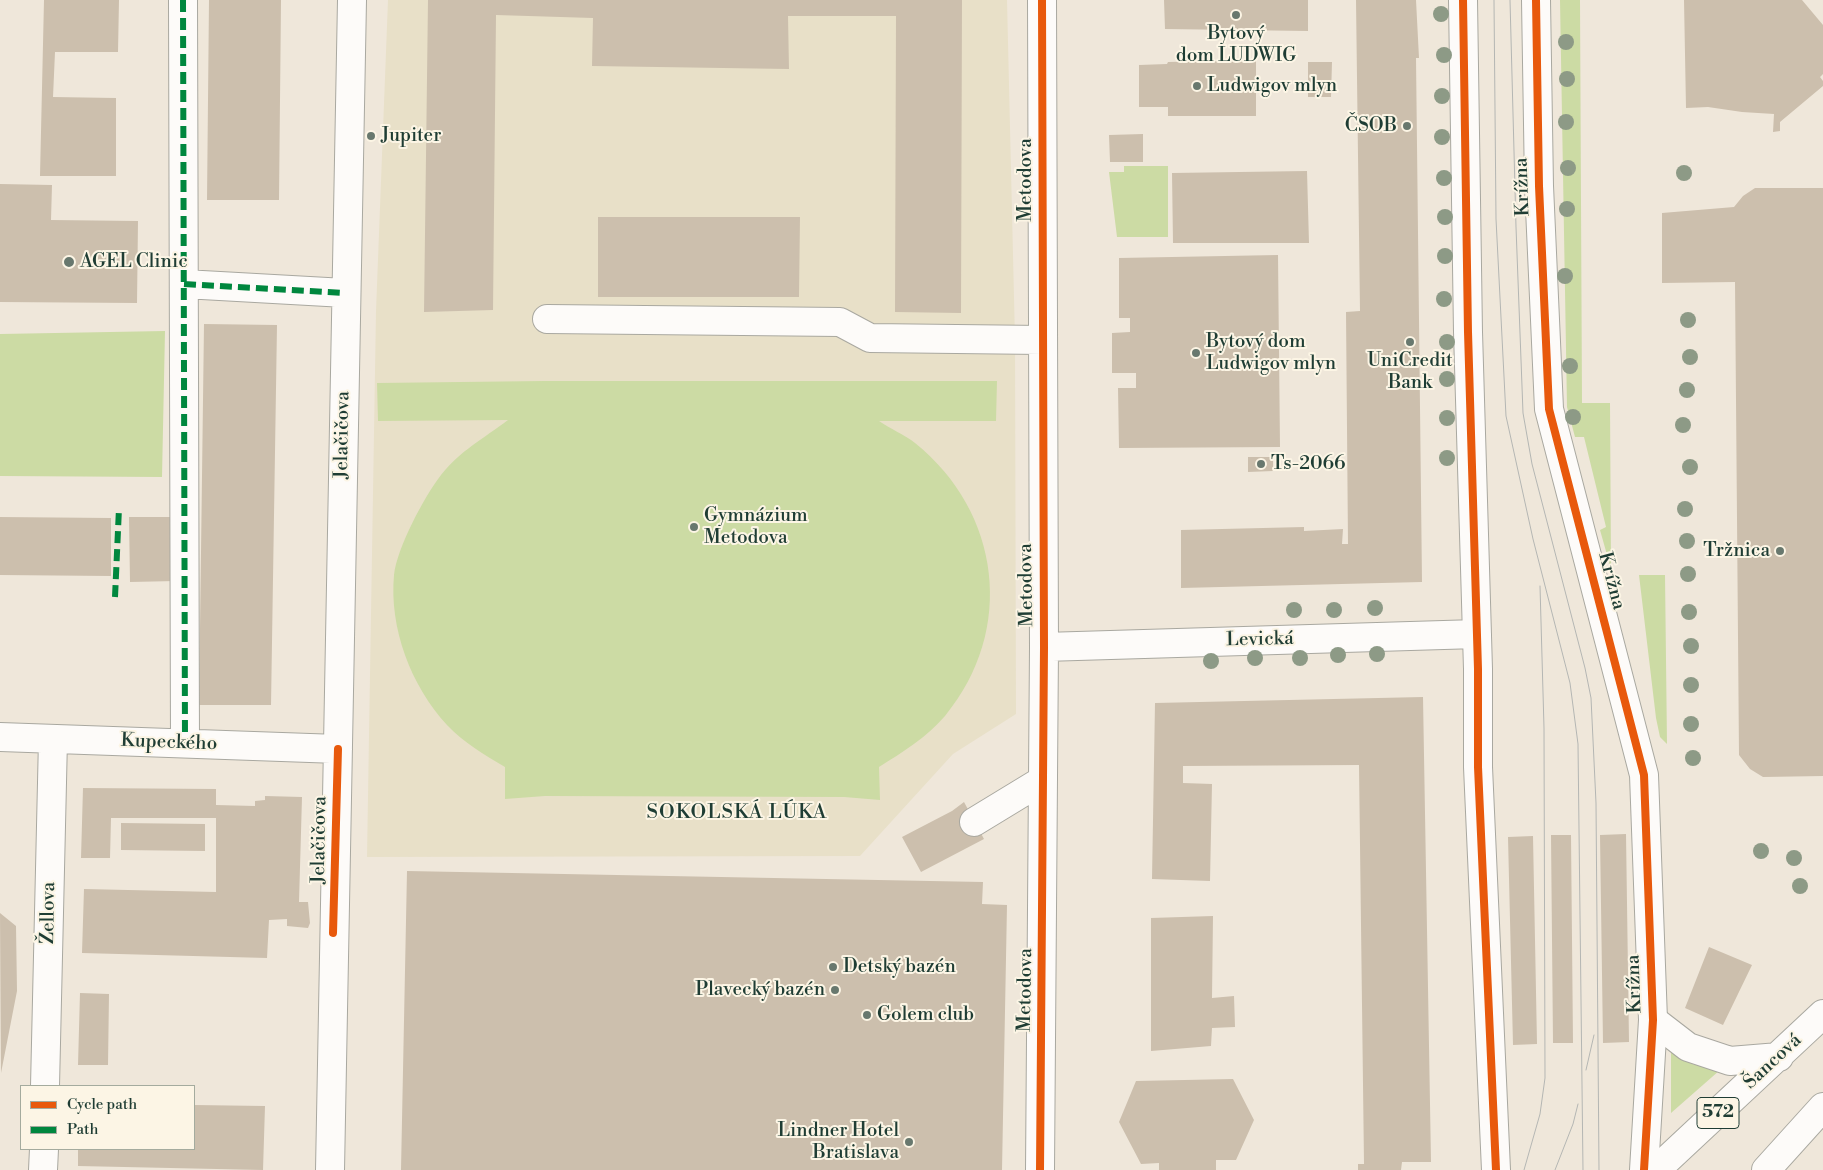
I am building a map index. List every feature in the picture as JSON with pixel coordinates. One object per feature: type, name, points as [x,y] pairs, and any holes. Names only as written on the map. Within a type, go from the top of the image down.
[{"type":"street","points":[[182,0],[185,744]]},
{"type":"street","name":"Jelačičova","points":[[330,1170],[352,0]]},
{"type":"street","name":"Metodova","points":[[1040,1170],[1044,647],[1042,0]]},
{"type":"street","points":[[1463,0],[1468,332],[1477,634],[1478,767],[1496,1170]]},
{"type":"street","name":"Krížna","points":[[1536,0],[1539,186],[1549,410],[1644,775],[1653,1020],[1644,1170]]},
{"type":"street","points":[[184,284],[345,293]]},
{"type":"street","points":[[547,319],[840,322],[870,338],[1042,340]]},
{"type":"street","name":"Levická","points":[[1044,647],[1093,644],[1477,634]]},
{"type":"street","name":"Kupeckého","points":[[0,737],[338,749]]},
{"type":"street","name":"Žellova","points":[[45,1085],[53,739]]},
{"type":"street","points":[[974,822],[1043,780]]},
{"type":"street","name":"Šancová","points":[[1656,1170],[1823,1014]]},
{"type":"street","points":[[1653,1020],[1688,1047],[1730,1061],[1779,1056]]},
{"type":"street","points":[[1766,1170],[1823,1108]]},
{"type":"street","points":[[43,1170],[44,1150]]},
{"type":"shaded area","name":"Gymnázium Metodova","points":[[388,0],[1007,0],[1015,340],[1016,714],[953,754],[860,856],[367,857],[376,311]]},
{"type":"green space","points":[[1560,0],[1580,0],[1582,403],[1610,403],[1611,569],[1600,530],[1606,527],[1584,437],[1575,437],[1567,407]]},
{"type":"green space","points":[[1124,166],[1168,166],[1168,237],[1117,237],[1109,172],[1124,172]]},
{"type":"green space","points":[[165,331],[162,477],[0,476],[0,334]]},
{"type":"green space","points":[[997,381],[996,421],[879,421],[915,443],[944,471],[966,503],[981,537],[989,573],[989,610],[982,647],[968,682],[938,724],[906,750],[879,767],[880,800],[844,797],[545,796],[505,799],[505,767],[460,737],[434,710],[423,693],[405,655],[395,615],[393,595],[394,575],[400,551],[419,509],[434,485],[456,459],[508,420],[378,421],[377,383]]},
{"type":"green space","points":[[1639,575],[1665,575],[1667,744],[1660,737],[1656,718]]},
{"type":"green space","points":[[1671,1050],[1692,1064],[1720,1070],[1671,1113]]},
{"type":"building","points":[[44,0],[119,0],[118,52],[55,52],[53,97],[116,98],[116,176],[40,176]]},
{"type":"building","points":[[209,0],[281,0],[279,200],[207,200]]},
{"type":"building","points":[[428,0],[962,0],[961,313],[895,312],[896,16],[788,16],[789,69],[592,66],[593,18],[496,15],[493,310],[424,312]]},
{"type":"building","name":"Bytový dom LUDWIG","points":[[1164,0],[1308,0],[1308,31],[1165,29]]},
{"type":"building","points":[[1356,0],[1416,0],[1419,58],[1416,58],[1422,582],[1181,588],[1181,530],[1304,527],[1304,531],[1343,529],[1342,544],[1348,544],[1346,312],[1360,311]]},
{"type":"building","points":[[1684,0],[1802,0],[1823,25],[1823,74],[1820,77],[1823,81],[1823,86],[1780,122],[1780,131],[1773,132],[1774,114],[1708,107],[1686,108]]},
{"type":"building","name":"Ludwigov mlyn","points":[[1256,60],[1256,116],[1168,116],[1168,107],[1139,107],[1139,65],[1167,64],[1168,62]]},
{"type":"building","points":[[1308,62],[1332,62],[1331,97],[1308,97]]},
{"type":"building","points":[[1143,134],[1143,162],[1110,162],[1109,135]]},
{"type":"building","points":[[1307,171],[1309,243],[1173,243],[1172,173]]},
{"type":"building","name":"AGEL Clinic","points":[[0,184],[52,185],[51,220],[138,221],[137,303],[0,302]]},
{"type":"building","name":"Tržnica","points":[[1755,188],[1823,188],[1823,776],[1763,777],[1750,769],[1739,755],[1735,282],[1662,283],[1662,213],[1734,207],[1743,196]]},
{"type":"building","points":[[598,217],[800,217],[799,297],[598,297]]},
{"type":"building","name":"Bytový dom Ludwigov mlyn","points":[[1278,255],[1280,447],[1119,448],[1118,388],[1136,388],[1136,373],[1112,373],[1112,333],[1130,332],[1130,318],[1119,318],[1119,258]]},
{"type":"building","points":[[204,324],[277,325],[271,705],[199,705]]},
{"type":"building","name":"Ts-2066","points":[[1248,457],[1273,457],[1273,471],[1248,472]]},
{"type":"building","points":[[0,517],[111,518],[111,576],[0,575]]},
{"type":"building","points":[[129,517],[176,517],[176,581],[130,582]]},
{"type":"building","points":[[1423,697],[1431,1162],[1402,1162],[1401,1170],[1358,1170],[1358,1164],[1364,1164],[1359,765],[1183,766],[1183,783],[1212,784],[1210,881],[1152,879],[1155,703]]},
{"type":"building","points":[[83,788],[216,789],[216,805],[255,806],[255,801],[265,800],[265,796],[302,797],[299,902],[308,902],[310,923],[308,928],[287,926],[287,919],[269,920],[267,958],[82,953],[84,889],[216,892],[216,818],[111,818],[110,858],[81,858]]},
{"type":"building","points":[[964,802],[984,839],[921,872],[902,837],[952,811]]},
{"type":"building","points":[[121,823],[205,824],[205,851],[121,850]]},
{"type":"building","points":[[1626,834],[1629,1042],[1603,1043],[1600,835]]},
{"type":"building","points":[[1551,835],[1571,835],[1573,1043],[1553,1043]]},
{"type":"building","points":[[1533,836],[1537,1044],[1513,1045],[1508,837]]},
{"type":"building","points":[[407,871],[983,882],[982,904],[1007,905],[1002,1170],[401,1170]]},
{"type":"building","points":[[0,913],[16,926],[17,991],[1,1073]]},
{"type":"building","points":[[1213,916],[1212,998],[1234,996],[1235,1027],[1212,1028],[1211,1046],[1151,1051],[1151,918]]},
{"type":"building","points":[[1709,947],[1752,965],[1723,1025],[1685,1008]]},
{"type":"building","points":[[80,993],[109,994],[108,1065],[78,1065]]},
{"type":"building","points":[[1233,1079],[1254,1120],[1236,1160],[1216,1160],[1216,1170],[1159,1170],[1159,1163],[1141,1164],[1119,1122],[1136,1081]]},
{"type":"building","points":[[195,1105],[265,1106],[263,1170],[78,1166],[78,1150],[195,1150]]},
{"type":"tram line","points":[[1494,0],[1496,219],[1506,416],[1533,539],[1570,683],[1578,744],[1583,1170]]},
{"type":"tram line","points":[[1510,0],[1523,413],[1532,464],[1585,668],[1591,698],[1596,803],[1599,1170]]},
{"type":"tram line","points":[[1524,1170],[1540,1114],[1545,1078],[1544,728],[1540,586]]},
{"type":"tram line","points":[[1586,1070],[1594,1035]]},
{"type":"tram line","points":[[1555,1170],[1573,1124],[1578,1104]]},
{"type":"marked path","points":[[183,0],[185,743]]},
{"type":"marked path","points":[[184,284],[345,293]]},
{"type":"marked path","points":[[115,597],[119,508]]},
{"type":"cycle path","points":[[1040,1170],[1044,647],[1042,0]]},
{"type":"cycle path","points":[[1463,0],[1468,332],[1478,669],[1478,767],[1496,1170]]},
{"type":"cycle path","points":[[1536,0],[1539,186],[1549,409],[1644,775],[1653,1020],[1644,1170]]},
{"type":"cycle path","points":[[333,933],[338,749]]},
{"type":"place","name":"Bytový dom LUDWIG","points":[[1236,15]]},
{"type":"place","name":"Ludwigov mlyn","points":[[1197,86]]},
{"type":"place","name":"ČSOB","points":[[1407,126]]},
{"type":"place","name":"Jupiter","points":[[371,136]]},
{"type":"place","name":"AGEL Clinic","points":[[69,262]]},
{"type":"place","name":"UniCredit Bank","points":[[1410,342]]},
{"type":"place","name":"Bytový dom Ludwigov mlyn","points":[[1196,353]]},
{"type":"place","name":"Ts-2066","points":[[1261,464]]},
{"type":"place","name":"Gymnázium Metodova","points":[[694,527]]},
{"type":"place","name":"Tržnica","points":[[1780,551]]},
{"type":"place","name":"Detský bazén","points":[[833,967]]},
{"type":"place","name":"Plavecký bazén","points":[[835,990]]},
{"type":"place","name":"Golem club","points":[[867,1015]]},
{"type":"place","name":"Lindner Hotel Bratislava","points":[[909,1142]]},
{"type":"district","name":"SOKOLSKÁ LÚKA","points":[[737,813]]}]
